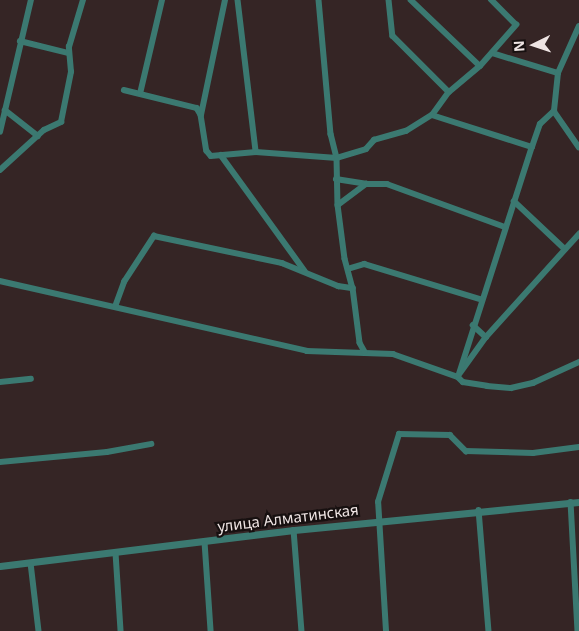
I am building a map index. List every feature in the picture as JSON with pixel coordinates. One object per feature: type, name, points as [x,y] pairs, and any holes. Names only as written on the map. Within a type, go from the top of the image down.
[{"type":"street","points":[[0,132],[20,41],[32,0]]},
{"type":"street","points":[[0,170],[38,136],[61,122],[71,72],[70,53],[83,0]]},
{"type":"street","points":[[140,94],[162,0]]},
{"type":"street","points":[[201,115],[225,0]]},
{"type":"street","points":[[238,0],[256,152]]},
{"type":"street","points":[[319,0],[331,134],[337,158],[338,205],[348,270],[353,288],[360,343],[365,352]]},
{"type":"street","points":[[389,0],[393,36],[450,92]]},
{"type":"street","points":[[411,0],[480,66]]},
{"type":"street","points":[[124,90],[197,108],[201,115],[207,152],[211,156],[256,152],[337,158],[366,149],[374,140],[406,131],[432,115],[450,92],[480,66],[516,25],[491,0]]},
{"type":"street","points":[[579,26],[558,74],[554,111],[579,147]]},
{"type":"street","points":[[20,41],[70,53]]},
{"type":"street","points":[[492,53],[558,74]]},
{"type":"street","points":[[5,110],[38,136]]},
{"type":"street","points":[[458,376],[480,299],[540,124],[554,111]]},
{"type":"street","points":[[432,115],[532,147]]},
{"type":"street","points":[[221,154],[305,271]]},
{"type":"street","points":[[336,179],[366,184],[387,184],[505,227]]},
{"type":"street","points":[[338,205],[366,184]]},
{"type":"street","points":[[514,202],[565,249]]},
{"type":"street","points":[[458,376],[486,338],[579,234]]},
{"type":"street","points":[[115,308],[124,282],[154,236],[305,271],[338,286],[353,288]]},
{"type":"street","points":[[348,270],[360,264],[369,265],[480,299]]},
{"type":"street","points":[[0,281],[307,351],[393,354],[458,376],[463,382],[511,388],[533,383],[579,362]]},
{"type":"street","points":[[472,325],[486,338]]},
{"type":"street","points":[[0,382],[31,379]]},
{"type":"street","points":[[386,631],[378,502],[385,486],[388,464],[402,432],[450,435],[466,451],[533,453],[579,447]]},
{"type":"street","points":[[0,462],[108,452],[151,444]]},
{"type":"street","points":[[575,502],[578,631]]},
{"type":"street","name":"улица Алматинская","points":[[0,566],[294,530],[479,510],[575,502]]},
{"type":"street","points":[[479,510],[489,631]]},
{"type":"street","points":[[294,530],[302,631]]},
{"type":"street","points":[[205,542],[211,631]]},
{"type":"street","points":[[116,553],[121,631]]},
{"type":"street","points":[[31,563],[39,631]]}]
